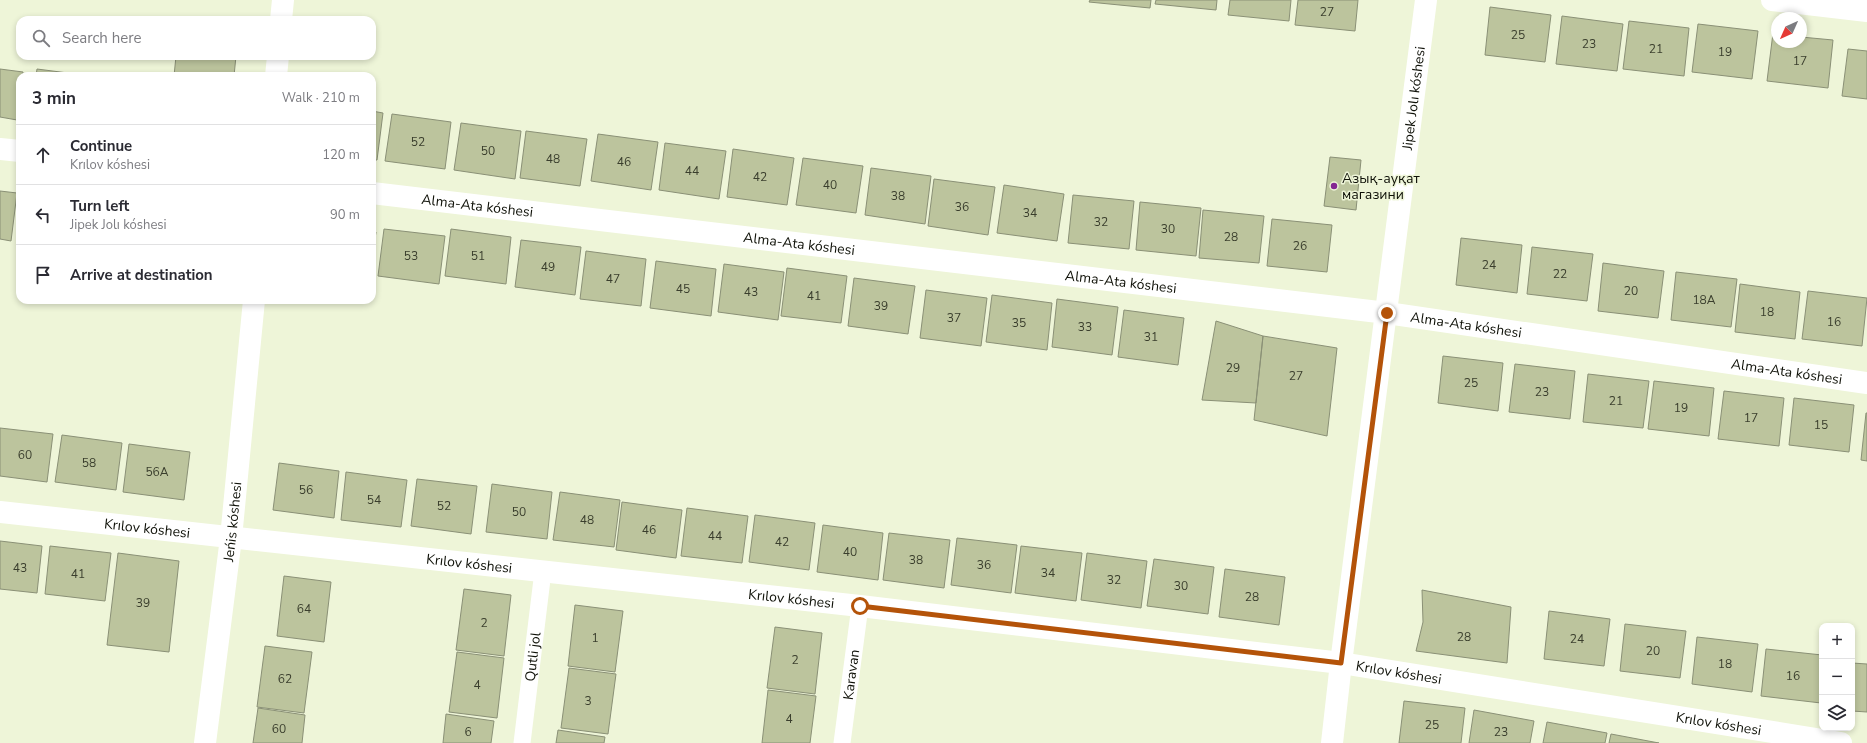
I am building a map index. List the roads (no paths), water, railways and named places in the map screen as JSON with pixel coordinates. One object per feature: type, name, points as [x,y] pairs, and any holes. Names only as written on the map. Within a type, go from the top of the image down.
[{"type":"street","points":[[281,16],[283,0]]},
{"type":"street","name":"Jipek Jolı kóshesi","points":[[1332,743],[1426,0]]},
{"type":"street","points":[[1772,0],[1867,12]]},
{"type":"street","points":[[276,72],[278,60]]},
{"type":"street","points":[[0,149],[16,151]]},
{"type":"street","name":"Alma-Ata kóshesi","points":[[376,193],[1387,313],[1867,384]]},
{"type":"street","name":"Jeńis kóshesi","points":[[205,743],[231,538],[254,304]]},
{"type":"street","name":"Krılov kóshesi","points":[[0,512],[860,606],[1341,663],[1841,743]]},
{"type":"lane","name":"Qutli jol","points":[[522,743],[543,571]]},
{"type":"lane","name":"Karavan","points":[[842,743],[860,606]]},
{"type":"place","name":"Азық-ауқат магазини","points":[[1334,186]]}]
